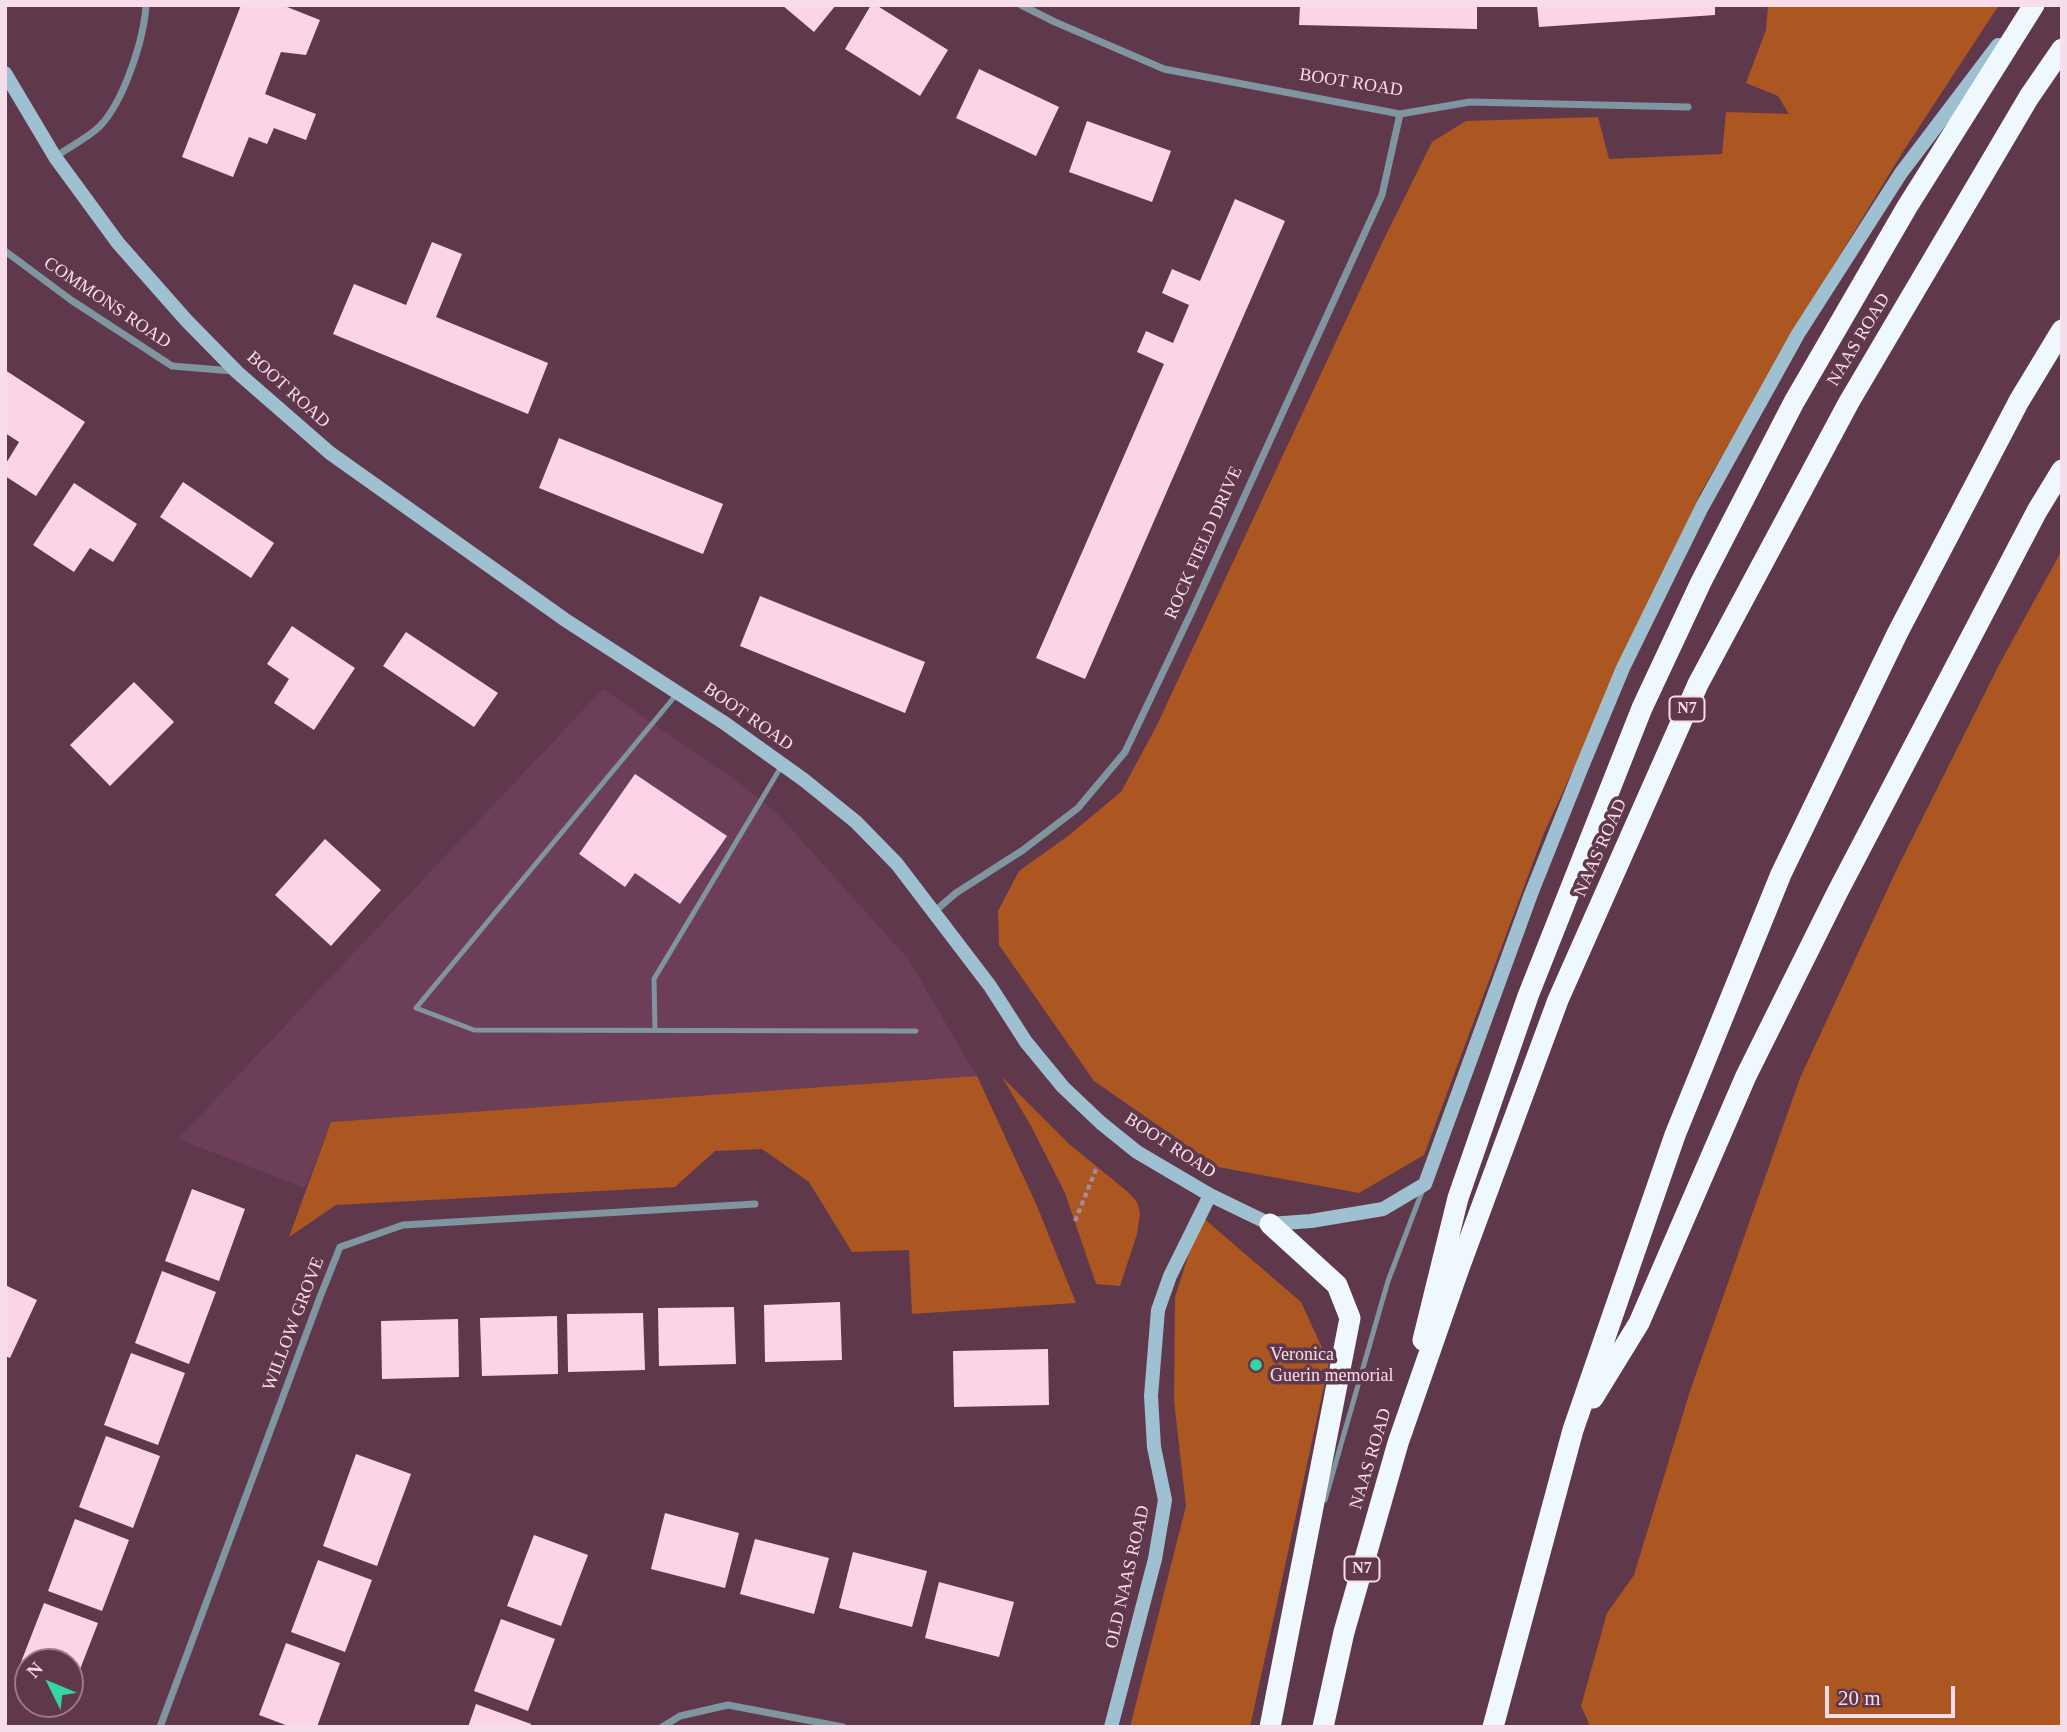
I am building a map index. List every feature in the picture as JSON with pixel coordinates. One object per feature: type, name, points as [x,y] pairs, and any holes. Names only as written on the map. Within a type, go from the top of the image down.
[{"type":"highway","points":[[1408,1414],[1429,1310],[1458,1198],[1528,996],[1642,708],[1701,582],[1794,402],[1907,207],[2032,5]]},
{"type":"highway","name":"NAAS ROAD","points":[[1323,1727],[1344,1632],[1408,1414],[1558,1000],[1698,684],[1849,402],[2029,97],[2062,49]]},
{"type":"highway","points":[[1493,1727],[1573,1430],[1675,1135],[1781,874],[1898,632],[2018,401],[2062,330]]},
{"type":"highway","points":[[1573,1430],[1639,1323],[1746,1076],[1837,893],[2037,511],[2062,470]]},
{"type":"highway","points":[[1270,1224],[1337,1285],[1350,1318],[1270,1727]]},
{"type":"street","points":[[55,157],[100,126],[123,89],[145,25],[146,5]]},
{"type":"street","name":"BOOT ROAD","points":[[1021,5],[1164,69],[1400,114],[1470,102],[1689,107]]},
{"type":"street","points":[[1425,1184],[1531,894],[1581,769],[1623,668],[1702,507],[1798,334],[1901,173],[2032,5]]},
{"type":"street","name":"BOOT ROAD","points":[[5,73],[55,157],[118,243],[186,320],[237,372],[340,461],[565,619],[783,765],[856,822],[897,864],[990,986],[1026,1042],[1063,1087],[1136,1152],[1210,1195],[1270,1224],[1311,1221],[1383,1209],[1425,1184]]},
{"type":"street","name":"ROCK FIELD DRIVE","points":[[934,912],[956,893],[1023,850],[1079,808],[1125,752],[1382,195],[1400,114]]},
{"type":"street","name":"COMMONS ROAD","points":[[5,251],[71,300],[172,366],[237,372]]},
{"type":"street","name":"OLD NAAS ROAD","points":[[1111,1727],[1155,1559],[1165,1500],[1154,1447],[1151,1396],[1158,1310],[1170,1276],[1210,1195]]},
{"type":"street","name":"WILLOW GROVE","points":[[160,1727],[340,1247],[403,1225],[755,1204]]},
{"type":"street","points":[[662,1727],[680,1716],[728,1704],[843,1727]]},
{"type":"lane","points":[[678,693],[416,1008],[474,1030],[916,1031]]},
{"type":"lane","points":[[655,1030],[654,979],[783,765]]},
{"type":"lane","name":"NAAS ROAD","points":[[1323,1507],[1388,1281],[1425,1184]]},
{"type":"lane","points":[[1292,1614],[1319,1521]]},
{"type":"path","points":[[1074,1221],[1097,1167]]},
{"type":"shaded area","points":[[1768,5],[1999,5],[1904,150],[1802,317],[1700,494],[1544,833],[1424,1155],[1359,1193],[1218,1167],[1094,1081],[999,945],[998,911],[1019,871],[1068,836],[1121,792],[1156,727],[1382,243],[1432,142],[1466,121],[1598,117],[1609,159],[1722,154],[1726,112],[1789,114],[1778,96],[1746,83],[1766,30]]},
{"type":"shaded area","points":[[2062,550],[2062,1727],[1588,1727],[1589,1723],[1581,1706],[1607,1613],[1634,1575],[1690,1391],[1800,1078],[1897,869],[1999,665]]},
{"type":"shaded area","points":[[603,689],[738,782],[776,812],[908,959],[977,1076],[331,1122],[305,1188],[178,1139]]},
{"type":"shaded area","points":[[977,1076],[1037,1206],[1076,1303],[912,1314],[909,1250],[852,1252],[809,1182],[762,1149],[715,1151],[675,1187],[336,1205],[289,1237],[331,1122]]},
{"type":"shaded area","points":[[1002,1077],[1069,1144],[1137,1202],[1140,1213],[1137,1234],[1120,1286],[1096,1284],[1065,1193]]},
{"type":"shaded area","points":[[1201,1216],[1301,1302],[1329,1363],[1250,1727],[1130,1727],[1186,1506],[1174,1401],[1175,1297]]},
{"type":"building","points":[[241,5],[282,5],[320,20],[306,55],[281,52],[265,94],[316,114],[306,140],[274,128],[267,144],[249,137],[233,177],[182,157]]},
{"type":"building","points":[[782,5],[836,5],[814,32]]},
{"type":"building","points":[[871,5],[876,5],[948,50],[920,96],[845,49]]},
{"type":"building","points":[[1300,5],[1477,5],[1477,29],[1299,25]]},
{"type":"building","points":[[1537,5],[1715,5],[1715,15],[1539,27]]},
{"type":"building","points":[[979,69],[1059,107],[1036,156],[956,118]]},
{"type":"building","points":[[1087,121],[1171,151],[1152,202],[1069,172]]},
{"type":"building","points":[[1235,199],[1285,221],[1085,679],[1036,658],[1164,364],[1137,352],[1146,331],[1173,343],[1189,305],[1162,293],[1172,269],[1200,281]]},
{"type":"building","points":[[432,242],[462,254],[436,317],[548,363],[528,414],[333,334],[354,284],[406,305]]},
{"type":"building","points":[[5,370],[85,422],[36,496],[5,476],[5,465],[19,442],[5,433]]},
{"type":"building","points":[[559,438],[723,504],[703,554],[539,488]]},
{"type":"building","points":[[183,482],[274,543],[251,578],[160,517]]},
{"type":"building","points":[[74,483],[137,524],[113,562],[90,548],[74,572],[33,545]]},
{"type":"building","points":[[760,596],[925,662],[905,713],[740,646]]},
{"type":"building","points":[[292,626],[355,668],[314,730],[274,703],[289,679],[267,664]]},
{"type":"building","points":[[406,632],[498,693],[474,727],[383,666]]},
{"type":"building","points":[[134,682],[174,722],[110,786],[70,745]]},
{"type":"building","points":[[635,774],[727,836],[680,904],[635,873],[625,887],[579,854]]},
{"type":"building","points":[[325,839],[381,890],[331,946],[275,895]]},
{"type":"building","points":[[192,1189],[245,1209],[219,1281],[165,1261]]},
{"type":"building","points":[[162,1271],[216,1292],[189,1364],[135,1343]]},
{"type":"building","points":[[5,1285],[37,1300],[10,1358],[5,1356]]},
{"type":"building","points":[[840,1302],[842,1360],[765,1362],[764,1305]]},
{"type":"building","points":[[734,1307],[736,1364],[659,1366],[658,1308]]},
{"type":"building","points":[[643,1313],[645,1370],[568,1372],[567,1314]]},
{"type":"building","points":[[557,1316],[558,1374],[482,1376],[480,1318]]},
{"type":"building","points":[[458,1319],[459,1377],[382,1379],[381,1321]]},
{"type":"building","points":[[1048,1349],[1049,1405],[954,1407],[953,1351]]},
{"type":"building","points":[[131,1353],[185,1373],[158,1445],[104,1425]]},
{"type":"building","points":[[106,1436],[160,1456],[133,1528],[79,1507]]},
{"type":"building","points":[[356,1454],[411,1474],[377,1566],[323,1546]]},
{"type":"building","points":[[665,1513],[739,1533],[725,1588],[651,1569]]},
{"type":"building","points":[[75,1519],[129,1540],[102,1611],[48,1591]]},
{"type":"building","points":[[534,1535],[588,1555],[561,1626],[507,1606]]},
{"type":"building","points":[[755,1539],[829,1558],[814,1614],[740,1594]]},
{"type":"building","points":[[853,1552],[927,1571],[912,1627],[839,1608]]},
{"type":"building","points":[[318,1560],[372,1580],[345,1652],[291,1632]]},
{"type":"building","points":[[939,1582],[1014,1602],[999,1657],[925,1638]]},
{"type":"building","points":[[44,1603],[98,1623],[84,1659],[84,1648],[26,1648]]},
{"type":"building","points":[[501,1619],[555,1639],[528,1711],[474,1691]]},
{"type":"building","points":[[286,1643],[340,1663],[317,1727],[291,1727],[259,1715]]},
{"type":"building","points":[[476,1704],[531,1724],[530,1727],[468,1727]]},
{"type":"place","name":"Veronica Guerin memorial","points":[[1256,1365]]}]
